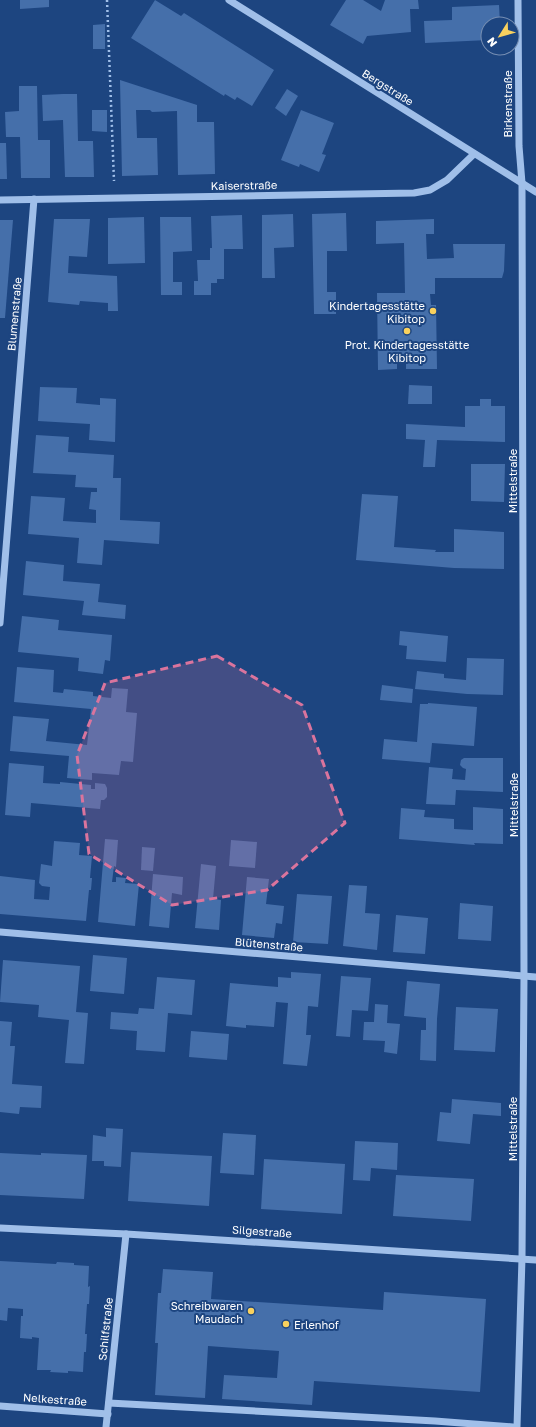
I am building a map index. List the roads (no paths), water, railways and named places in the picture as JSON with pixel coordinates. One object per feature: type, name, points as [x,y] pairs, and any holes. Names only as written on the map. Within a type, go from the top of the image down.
[{"type":"street","name":"Bergstraße","points":[[229,0],[536,192]]},
{"type":"street","name":"Birkenstraße","points":[[518,0],[519,146],[522,183]]},
{"type":"street","name":"Kaiserstraße","points":[[0,200],[414,193],[430,190],[447,180],[474,154]]},
{"type":"street","name":"Mittelstraße","points":[[517,1427],[522,1258],[524,976],[522,183]]},
{"type":"street","name":"Blumenstraße","points":[[0,623],[34,199]]},
{"type":"street","name":"Blütenstraße","points":[[0,932],[536,977]]},
{"type":"street","name":"Silgestraße","points":[[0,1228],[126,1234],[536,1260]]},
{"type":"street","name":"Schilfstraße","points":[[106,1427],[126,1234]]},
{"type":"street","points":[[109,1403],[513,1427]]},
{"type":"street","name":"Nelkestraße","points":[[0,1406],[108,1414]]},
{"type":"place","name":"Kindertagesstätte Kibitop","points":[[433,311]]},
{"type":"place","name":"Prot. Kindertagesstätte Kibitop","points":[[407,331]]},
{"type":"place","name":"Schreibwaren Maudach","points":[[251,1311]]},
{"type":"place","name":"Erlenhof","points":[[286,1324]]}]
